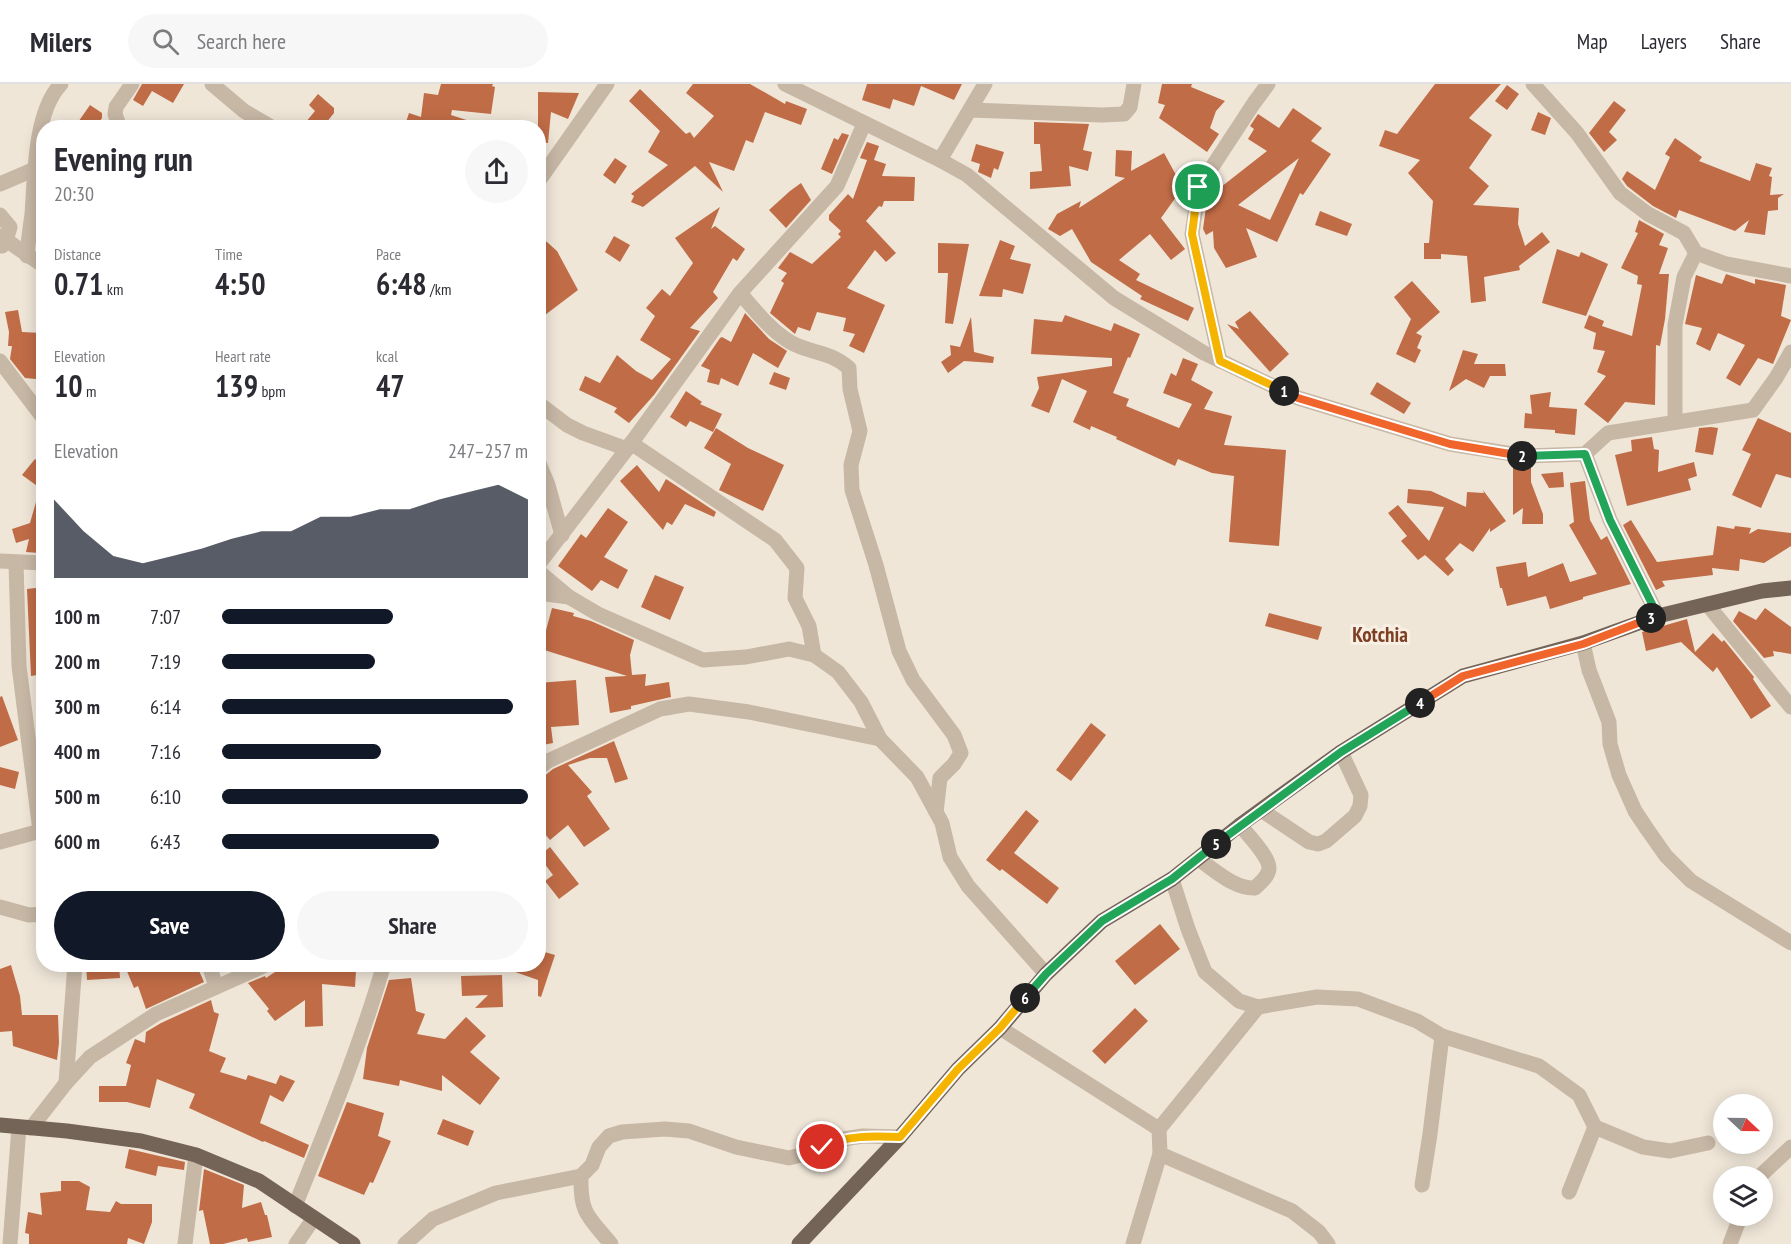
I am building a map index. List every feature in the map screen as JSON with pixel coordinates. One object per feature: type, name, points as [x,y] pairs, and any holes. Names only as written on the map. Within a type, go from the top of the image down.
[{"type":"main road","points":[[799,1244],[900,1137],[958,1069],[1000,1028],[1046,974],[1102,921],[1172,879],[1240,825],[1341,752],[1463,676],[1583,644],[1658,616],[1762,591],[1791,588]]},
{"type":"main road","points":[[0,1125],[141,1142],[196,1155],[259,1181],[353,1244]]},
{"type":"street","points":[[44,120],[53,92],[62,84]]},
{"type":"street","points":[[117,120],[116,107],[132,84]]},
{"type":"street","points":[[212,84],[256,120]]},
{"type":"street","points":[[546,171],[607,84]]},
{"type":"street","points":[[785,84],[967,175],[1114,298],[1220,361],[1298,398],[1450,444],[1525,456],[1585,454],[1608,433],[1753,410],[1791,352]]},
{"type":"street","points":[[940,160],[985,84]]},
{"type":"street","points":[[970,110],[1124,114],[1130,106],[1134,84]]},
{"type":"street","points":[[1220,361],[1192,234],[1198,187],[1268,84]]},
{"type":"street","points":[[1533,84],[1577,133],[1620,193],[1648,214],[1684,233],[1696,253],[1726,264],[1791,276]]},
{"type":"street","points":[[546,555],[629,446],[740,293],[837,186],[864,124]]},
{"type":"street","points":[[27,256],[36,152]]},
{"type":"street","points":[[0,184],[35,169]]},
{"type":"street","points":[[0,215],[10,227],[2,242],[36,261]]},
{"type":"street","points":[[1675,422],[1675,325],[1684,277],[1696,253]]},
{"type":"street","points":[[740,293],[770,327],[791,343],[837,358],[849,368],[850,389],[860,430],[851,465],[852,490],[899,651],[913,680],[954,735],[961,753],[940,778],[936,813]]},
{"type":"street","points":[[0,361],[36,408]]},
{"type":"street","points":[[546,409],[582,433],[629,446],[775,540],[797,568],[795,598],[809,626],[814,655]]},
{"type":"street","points":[[1585,454],[1610,520],[1658,616]]},
{"type":"street","points":[[546,480],[562,535]]},
{"type":"street","points":[[0,561],[36,563]]},
{"type":"street","points":[[16,563],[19,666],[36,789]]},
{"type":"street","points":[[546,578],[569,597],[598,614],[703,660],[746,657],[789,649],[814,655],[838,672],[861,702],[880,739],[917,777],[942,823],[950,857],[968,885],[1046,974]]},
{"type":"street","points":[[546,594],[569,597]]},
{"type":"street","points":[[1707,604],[1791,707]]},
{"type":"street","points":[[1583,644],[1589,669],[1609,722],[1610,744],[1619,776],[1635,811],[1665,856],[1690,881],[1791,943]]},
{"type":"street","points":[[546,763],[660,709],[689,704],[749,712],[880,739]]},
{"type":"street","points":[[1261,810],[1309,842],[1318,844],[1326,841],[1354,816],[1360,806],[1360,795],[1341,752]]},
{"type":"street","points":[[1198,859],[1236,884],[1246,888],[1255,888],[1269,871],[1268,861],[1240,825]]},
{"type":"street","points":[[0,842],[36,833]]},
{"type":"street","points":[[1172,879],[1205,972],[1239,1001],[1258,1007],[1317,997],[1358,999],[1417,1022],[1442,1036],[1539,1066],[1579,1095],[1595,1127],[1643,1147],[1670,1151],[1708,1143]]},
{"type":"street","points":[[0,907],[29,915],[36,915]]},
{"type":"street","points":[[66,1083],[74,972]]},
{"type":"street","points":[[211,972],[216,987]]},
{"type":"street","points":[[10,1244],[25,1127],[90,1057],[156,1014],[250,972]]},
{"type":"street","points":[[295,1206],[340,1095],[382,972]]},
{"type":"street","points":[[1133,1244],[1160,1155],[1159,1129],[1258,1007]]},
{"type":"street","points":[[1000,1028],[1159,1129]]},
{"type":"street","points":[[1422,1185],[1442,1036]]},
{"type":"street","points":[[1569,1192],[1595,1127]]},
{"type":"street","points":[[405,1244],[433,1220],[496,1193],[581,1176],[592,1165],[599,1147],[609,1136],[622,1132],[665,1129],[689,1131],[736,1147],[789,1158],[805,1154],[836,1140],[863,1136],[900,1137]]},
{"type":"street","points":[[1771,1166],[1791,1147]]},
{"type":"street","points":[[185,1244],[196,1155]]},
{"type":"street","points":[[1160,1155],[1293,1211],[1319,1232],[1329,1244]]},
{"type":"street","points":[[581,1176],[582,1204],[586,1216],[611,1244]]},
{"type":"street","points":[[296,1244],[314,1218]]},
{"type":"street","points":[[1730,1244],[1737,1226]]},
{"type":"building","points":[[142,84],[184,84],[173,103],[152,91],[143,106],[133,100]]},
{"type":"building","points":[[441,84],[493,84],[492,86],[495,87],[491,114],[452,110],[451,115],[466,120],[407,120],[409,113],[421,117],[424,93],[438,95]]},
{"type":"building","points":[[693,84],[750,84],[785,104],[786,101],[807,109],[801,125],[765,112],[753,143],[746,140],[734,171],[709,162],[723,192],[695,166],[643,207],[631,202],[634,196],[631,194],[668,165],[648,152],[660,131],[629,101],[640,89],[686,134],[690,132],[694,138],[714,116],[686,93]]},
{"type":"building","points":[[867,84],[962,84],[954,100],[921,86],[914,106],[893,99],[890,109],[862,100]]},
{"type":"building","points":[[1162,84],[1192,84],[1191,87],[1225,101],[1216,111],[1210,128],[1219,134],[1207,152],[1159,118],[1165,105],[1158,103]]},
{"type":"building","points":[[1435,84],[1501,84],[1469,118],[1492,135],[1469,168],[1489,186],[1473,205],[1519,208],[1518,224],[1525,246],[1542,232],[1550,242],[1519,266],[1520,270],[1484,277],[1486,301],[1471,303],[1467,256],[1441,254],[1441,259],[1424,259],[1424,243],[1429,243],[1433,201],[1408,173],[1420,160],[1379,146],[1385,130],[1397,134]]},
{"type":"building","points":[[1507,85],[1519,94],[1507,110],[1495,101]]},
{"type":"building","points":[[538,92],[579,93],[568,119],[551,112],[548,143],[546,143],[546,120],[538,120]]},
{"type":"building","points":[[318,94],[334,108],[334,113],[328,120],[308,120],[315,111],[309,105]]},
{"type":"building","points":[[1614,101],[1626,110],[1609,132],[1617,140],[1604,152],[1589,133]]},
{"type":"building","points":[[90,105],[102,113],[101,120],[80,120]]},
{"type":"building","points":[[1293,108],[1322,128],[1311,141],[1331,154],[1303,195],[1300,193],[1277,242],[1246,228],[1257,257],[1226,268],[1214,248],[1213,231],[1206,235],[1203,229],[1206,207],[1210,203],[1207,198],[1208,191],[1216,180],[1221,187],[1267,151],[1248,139],[1254,129],[1250,126],[1258,114],[1279,128]],"holes":[[[1299,158],[1270,220],[1238,205]]]},
{"type":"building","points":[[1538,112],[1551,118],[1545,135],[1531,130]]},
{"type":"building","points":[[1034,122],[1089,124],[1083,150],[1092,152],[1088,171],[1069,166],[1071,186],[1030,189],[1030,172],[1042,171],[1040,144],[1034,144]]},
{"type":"building","points":[[842,133],[849,135],[832,174],[821,169],[834,138],[838,140]]},
{"type":"building","points":[[1675,138],[1702,157],[1699,161],[1750,181],[1756,163],[1772,168],[1769,176],[1772,177],[1770,195],[1784,194],[1778,198],[1778,210],[1768,211],[1765,235],[1744,232],[1749,220],[1735,231],[1679,210],[1676,218],[1653,206],[1627,186],[1622,179],[1627,171],[1655,190],[1670,157],[1665,154]]},
{"type":"building","points":[[867,142],[879,146],[874,160],[886,164],[882,176],[915,177],[914,201],[884,201],[882,207],[879,206],[866,221],[896,253],[886,262],[875,250],[847,288],[885,305],[864,353],[849,346],[855,334],[843,331],[846,318],[817,312],[810,331],[798,327],[795,334],[770,313],[784,283],[781,281],[787,273],[778,268],[790,252],[812,264],[841,237],[838,234],[841,231],[829,220],[829,215],[848,194],[853,199],[867,160],[860,158]]},
{"type":"building","points":[[976,144],[1004,152],[998,170],[994,168],[991,178],[978,172],[980,164],[971,161]]},
{"type":"building","points":[[1116,150],[1132,151],[1131,171],[1164,153],[1176,175],[1198,165],[1182,187],[1173,191],[1176,197],[1161,218],[1185,249],[1171,260],[1150,234],[1119,260],[1140,274],[1136,280],[1194,308],[1188,321],[1140,299],[1142,296],[1091,262],[1072,229],[1060,236],[1048,229],[1057,214],[1081,201],[1079,208],[1125,178],[1115,176]]},
{"type":"building","points":[[615,158],[627,166],[615,184],[603,175]]},
{"type":"building","points":[[801,183],[811,200],[786,228],[769,210]]},
{"type":"building","points":[[720,207],[711,229],[715,226],[745,249],[737,261],[733,258],[713,292],[718,298],[690,328],[700,331],[654,395],[629,423],[614,412],[617,408],[579,390],[585,376],[600,383],[617,355],[636,371],[652,380],[671,359],[640,340],[655,316],[646,308],[662,289],[670,296],[693,263],[675,238]]},
{"type":"building","points":[[1320,211],[1352,224],[1347,236],[1315,225]]},
{"type":"building","points":[[1639,220],[1664,234],[1659,245],[1668,248],[1659,274],[1669,274],[1665,319],[1660,346],[1656,345],[1655,405],[1625,402],[1608,423],[1584,404],[1606,376],[1597,372],[1605,351],[1593,349],[1596,333],[1584,328],[1589,315],[1604,321],[1602,326],[1632,336],[1642,285],[1637,284],[1638,276],[1621,268],[1638,233],[1635,232]]},
{"type":"building","points":[[614,236],[630,245],[620,262],[605,252]]},
{"type":"building","points":[[1000,240],[1015,246],[1010,259],[1031,264],[1023,294],[1003,289],[1002,297],[979,296]]},
{"type":"building","points":[[546,241],[557,251],[578,290],[546,314]]},
{"type":"building","points":[[938,243],[969,244],[953,324],[945,323],[948,273],[938,273]]},
{"type":"building","points":[[1557,249],[1579,257],[1581,252],[1608,264],[1586,316],[1542,303]]},
{"type":"building","points":[[1726,274],[1755,284],[1755,279],[1786,285],[1781,316],[1791,320],[1773,364],[1758,358],[1740,386],[1726,378],[1745,345],[1718,333],[1710,351],[1696,344],[1702,328],[1685,324],[1696,275],[1722,284]]},
{"type":"building","points":[[1412,281],[1440,312],[1416,333],[1422,336],[1417,348],[1421,350],[1415,363],[1396,354],[1411,319],[1394,297]]},
{"type":"building","points":[[18,310],[22,332],[36,333],[36,379],[25,378],[10,359],[12,346],[8,346],[9,332],[5,312]]},
{"type":"building","points":[[1250,311],[1289,354],[1270,372],[1227,324],[1239,329],[1235,322]]},
{"type":"building","points":[[745,313],[769,339],[787,351],[778,368],[753,353],[738,386],[721,378],[719,385],[707,382],[710,370],[701,366],[720,338],[731,342]]},
{"type":"building","points":[[1065,315],[1111,331],[1114,323],[1140,334],[1113,393],[1129,399],[1126,406],[1179,428],[1192,404],[1163,393],[1171,373],[1176,376],[1183,358],[1198,364],[1191,380],[1213,392],[1204,409],[1232,416],[1224,445],[1286,450],[1279,546],[1229,542],[1234,476],[1212,473],[1178,459],[1175,466],[1116,439],[1117,437],[1091,426],[1090,430],[1073,422],[1087,391],[1062,379],[1049,413],[1031,406],[1039,388],[1037,377],[1112,366],[1112,358],[1031,354],[1034,319],[1062,322]]},
{"type":"building","points":[[971,317],[974,352],[994,357],[993,363],[964,361],[948,373],[941,362],[951,355],[950,345],[960,347]]},
{"type":"building","points":[[1463,350],[1478,354],[1474,364],[1505,364],[1506,376],[1490,376],[1484,388],[1466,379],[1449,391]]},
{"type":"building","points":[[774,372],[790,378],[786,390],[769,384]]},
{"type":"building","points":[[1377,382],[1411,403],[1404,414],[1370,394]]},
{"type":"building","points":[[686,391],[702,402],[700,404],[722,414],[713,432],[690,421],[686,427],[670,417]]},
{"type":"building","points":[[1551,392],[1549,407],[1577,409],[1575,435],[1555,433],[1555,430],[1524,428],[1525,413],[1532,414],[1530,395]]},
{"type":"building","points":[[1758,418],[1791,433],[1791,478],[1776,474],[1761,508],[1732,495],[1751,454],[1742,450]]},
{"type":"building","points":[[716,428],[748,448],[784,465],[763,511],[719,490],[731,464],[704,448]]},
{"type":"building","points":[[1699,428],[1718,428],[1713,455],[1695,452]]},
{"type":"building","points":[[1652,437],[1654,449],[1659,450],[1658,472],[1694,462],[1697,476],[1688,479],[1691,490],[1627,506],[1615,455],[1632,451],[1631,440]]},
{"type":"building","points":[[35,459],[36,460],[36,485],[22,475]]},
{"type":"building","points":[[1513,464],[1531,466],[1531,482],[1543,514],[1543,524],[1522,524],[1523,508],[1513,515]]},
{"type":"building","points":[[637,465],[659,492],[666,479],[716,512],[714,517],[685,504],[672,525],[667,522],[663,530],[620,481]]},
{"type":"building","points":[[1563,472],[1564,487],[1549,488],[1541,474]]},
{"type":"building","points":[[1585,481],[1590,520],[1601,540],[1607,536],[1631,584],[1550,609],[1546,596],[1507,606],[1502,588],[1500,588],[1496,567],[1526,562],[1528,577],[1563,563],[1570,582],[1597,574],[1569,525],[1574,522],[1570,483]]},
{"type":"building","points":[[1408,489],[1431,491],[1466,507],[1467,492],[1484,493],[1483,490],[1506,521],[1490,532],[1490,528],[1473,552],[1460,543],[1445,559],[1454,570],[1448,576],[1425,555],[1418,560],[1401,541],[1407,536],[1388,513],[1398,505],[1429,541],[1444,507],[1407,503]]},
{"type":"building","points":[[36,502],[36,553],[26,552],[29,539],[16,543],[12,529],[30,523]]},
{"type":"building","points":[[608,508],[628,522],[604,557],[628,570],[618,589],[601,580],[592,591],[558,566],[581,534],[586,538]]},
{"type":"building","points":[[1631,520],[1657,562],[1713,555],[1717,526],[1734,529],[1735,526],[1751,528],[1749,534],[1758,529],[1791,533],[1791,546],[1764,563],[1740,559],[1739,571],[1712,568],[1713,575],[1662,581],[1665,586],[1656,590],[1623,525]]},
{"type":"building","points":[[655,575],[684,587],[670,620],[641,607]]},
{"type":"building","points":[[36,588],[36,675],[31,676],[27,589]]},
{"type":"building","points":[[552,608],[574,613],[573,616],[591,621],[634,640],[630,655],[632,675],[646,674],[645,686],[669,682],[671,697],[610,713],[605,677],[627,676],[546,651],[546,630]]},
{"type":"building","points":[[1765,608],[1791,627],[1791,654],[1773,651],[1774,656],[1764,658],[1733,621],[1739,611],[1756,620]]},
{"type":"building","points":[[1269,613],[1322,627],[1318,640],[1265,626]]},
{"type":"building","points":[[1687,619],[1695,652],[1713,633],[1722,642],[1724,640],[1754,677],[1753,679],[1771,706],[1751,719],[1717,667],[1713,672],[1681,642],[1646,651],[1642,632]]},
{"type":"building","points":[[576,680],[579,725],[551,727],[553,743],[546,744],[546,682]]},
{"type":"building","points":[[2,696],[18,740],[0,747],[0,697]]},
{"type":"building","points":[[1091,723],[1106,735],[1071,781],[1056,770]]},
{"type":"building","points":[[614,741],[628,779],[615,783],[607,758],[590,758],[568,765],[592,792],[587,796],[610,829],[584,847],[568,825],[550,840],[546,835],[546,775],[553,769]]},
{"type":"building","points":[[0,767],[19,772],[15,789],[0,785]]},
{"type":"building","points":[[1026,810],[1039,821],[1014,853],[1059,888],[1047,904],[1002,869],[1000,871],[986,860]]},
{"type":"building","points":[[550,847],[579,884],[559,899],[546,882],[553,875],[546,866],[546,850]]},
{"type":"building","points":[[1160,924],[1180,949],[1135,985],[1115,961]]},
{"type":"building","points":[[546,952],[555,955],[541,997],[538,996],[538,980],[515,972],[546,972]]},
{"type":"building","points":[[11,965],[20,996],[22,1015],[58,1015],[57,1060],[13,1046],[12,1031],[0,1032],[0,969]]},
{"type":"building","points":[[86,972],[120,972],[120,978],[87,980]]},
{"type":"building","points":[[127,972],[200,972],[204,982],[146,1009],[138,986],[134,988]]},
{"type":"building","points":[[275,972],[356,972],[355,987],[322,984],[323,1026],[305,1027],[305,1000],[275,1021],[267,1011],[269,1009],[248,983],[265,976],[266,978]]},
{"type":"building","points":[[502,975],[503,1007],[475,1008],[488,995],[462,996],[461,976]]},
{"type":"building","points":[[411,978],[416,1011],[425,1014],[417,1034],[445,1039],[466,1017],[486,1036],[470,1052],[500,1078],[480,1105],[442,1075],[442,1091],[400,1080],[399,1086],[363,1079],[367,1048],[389,980]]},
{"type":"building","points":[[211,1000],[214,1012],[219,1014],[209,1051],[226,1058],[220,1072],[246,1080],[248,1075],[276,1084],[280,1075],[295,1081],[283,1102],[270,1095],[260,1123],[309,1145],[304,1158],[189,1108],[195,1094],[157,1079],[150,1108],[127,1102],[99,1102],[99,1086],[126,1086],[131,1065],[126,1063],[135,1039],[145,1043],[146,1032]]},
{"type":"building","points":[[1135,1008],[1148,1021],[1105,1064],[1092,1051]]},
{"type":"building","points":[[347,1102],[384,1113],[378,1136],[391,1141],[373,1183],[370,1182],[364,1195],[318,1176]]},
{"type":"building","points":[[443,1119],[474,1131],[468,1146],[437,1134]]},
{"type":"building","points":[[129,1149],[185,1162],[184,1170],[158,1166],[156,1176],[125,1168]]},
{"type":"building","points":[[204,1169],[244,1185],[242,1208],[261,1202],[265,1215],[267,1215],[272,1237],[248,1242],[247,1238],[223,1244],[210,1244],[203,1210],[199,1211]]},
{"type":"building","points":[[61,1181],[79,1181],[90,1187],[86,1210],[110,1212],[116,1201],[121,1204],[152,1204],[152,1222],[144,1244],[128,1238],[127,1244],[29,1244],[29,1234],[25,1233],[28,1212],[42,1215],[40,1193],[61,1191]]},
{"type":"district","name":"Kotchia","points":[[1380,635]]},
{"type":"route","points":[[822,1147],[836,1140],[863,1136],[900,1137],[958,1069],[1000,1028],[1046,974],[1102,921],[1172,879],[1240,825],[1341,752],[1463,676],[1583,644],[1658,616],[1610,520],[1585,454],[1525,456],[1450,444],[1298,398],[1220,361],[1192,234],[1198,187]]}]
